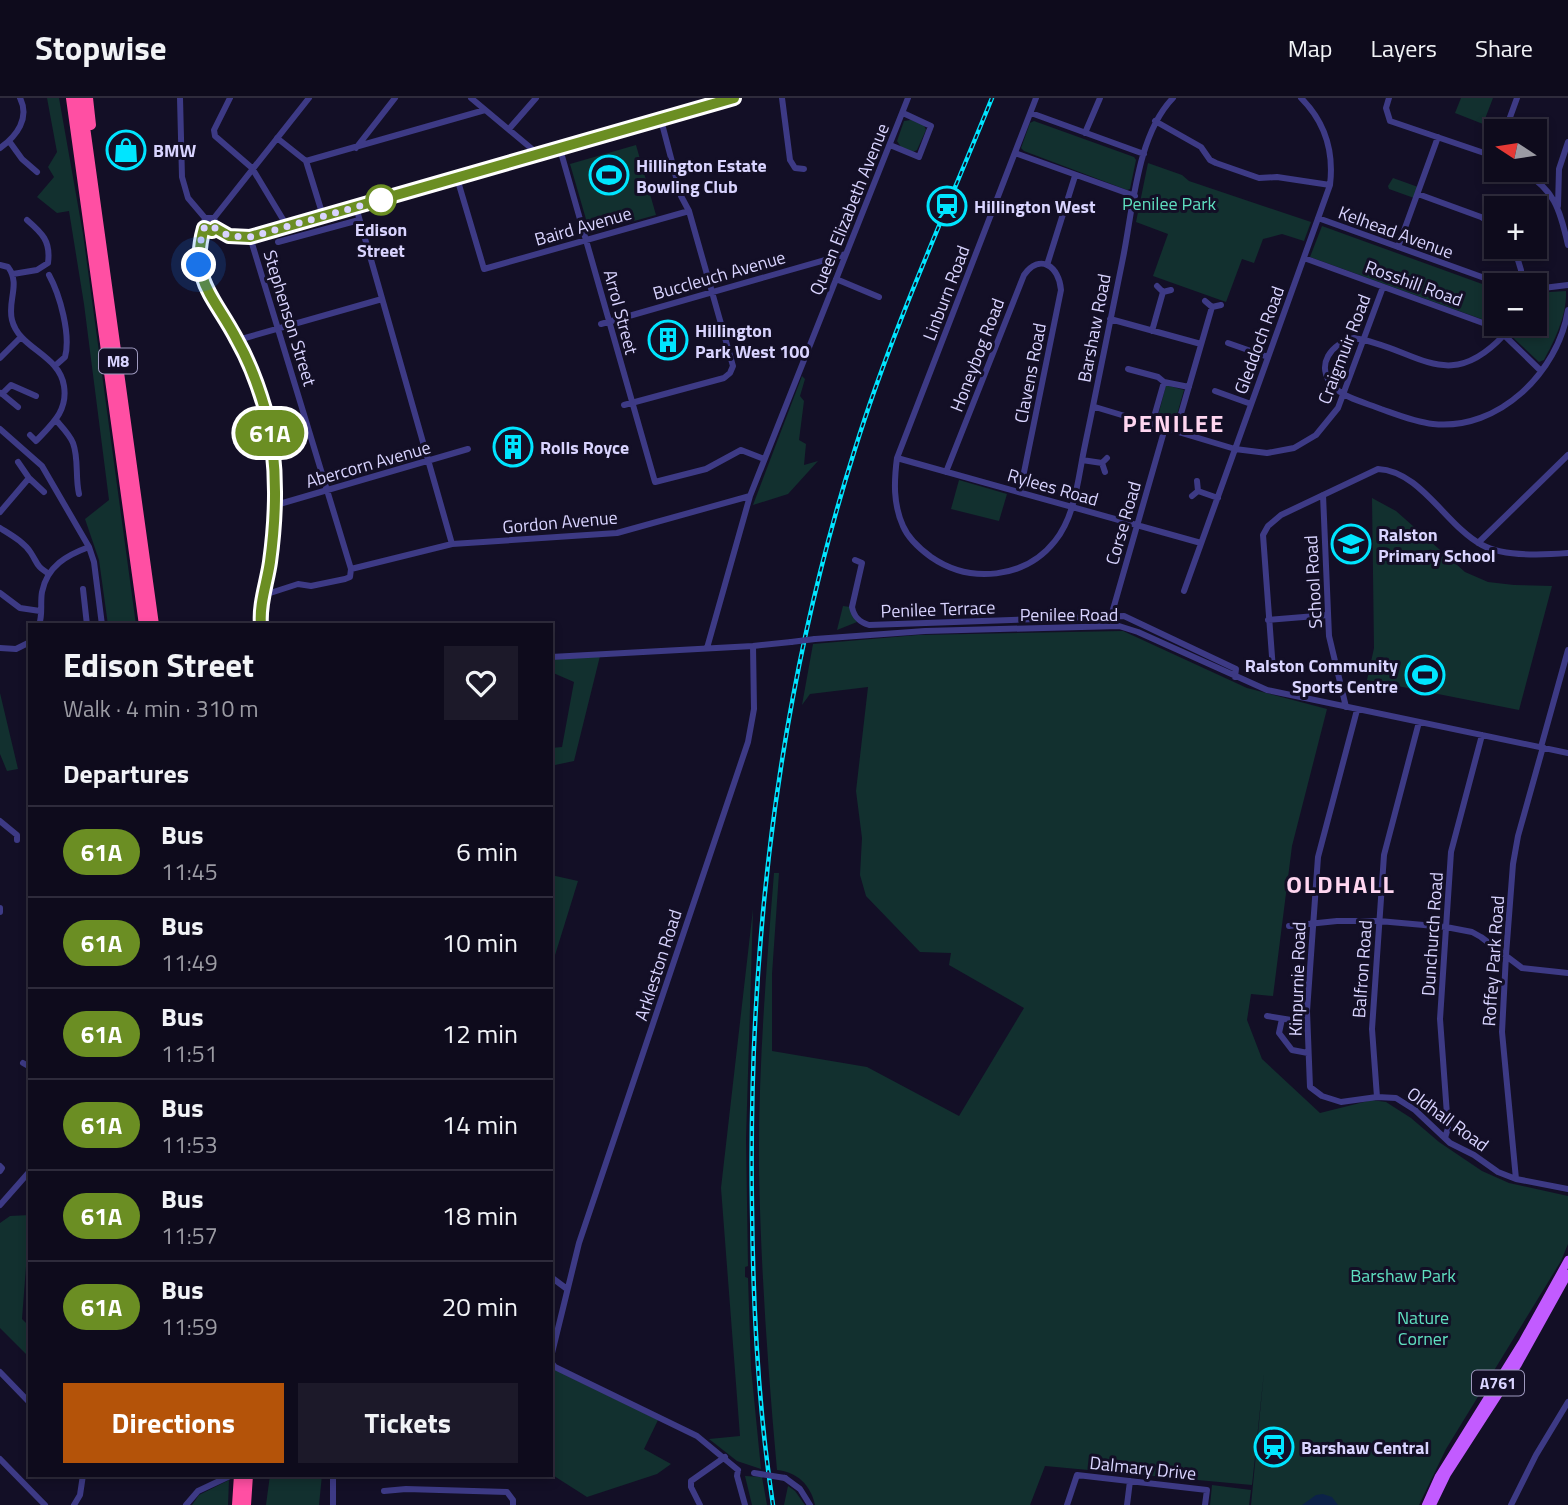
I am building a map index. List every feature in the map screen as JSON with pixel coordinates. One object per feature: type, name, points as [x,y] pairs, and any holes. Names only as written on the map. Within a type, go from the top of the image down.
[{"type":"highway","name":"M8","points":[[65,98],[82,185]]},
{"type":"highway","name":"M8","points":[[71,98],[144,623]]},
{"type":"highway","name":"M8","points":[[81,98],[154,623]]},
{"type":"highway","name":"M8","points":[[88,98],[125,412]]},
{"type":"highway","points":[[237,1505],[239,1477]]},
{"type":"highway","points":[[246,1505],[248,1477]]},
{"type":"main road","name":"A761","points":[[1426,1505],[1439,1476],[1523,1341],[1568,1261]]},
{"type":"main road","name":"A761","points":[[1432,1505],[1447,1474],[1518,1364],[1568,1275]]},
{"type":"street","points":[[0,148],[9,141],[22,123],[25,108],[20,98]]},
{"type":"street","points":[[180,98],[182,177],[188,198],[205,218],[214,218]]},
{"type":"street","points":[[230,98],[214,130],[215,136],[252,168],[288,226]]},
{"type":"street","points":[[214,218],[309,98]]},
{"type":"street","points":[[356,148],[396,98]]},
{"type":"street","points":[[471,98],[538,154]]},
{"type":"street","points":[[509,130],[536,98]]},
{"type":"street","points":[[215,228],[229,236],[250,237],[661,120],[729,98]]},
{"type":"street","points":[[782,98],[790,160],[795,168],[804,169]]},
{"type":"street","name":"Queen Elizabeth Avenue","points":[[707,648],[750,496],[908,98]]},
{"type":"street","name":"Linburn Road","points":[[1036,98],[897,458],[894,489],[903,527],[920,550],[942,565],[963,572],[986,575],[1014,569],[1045,552],[1063,529],[1072,507]]},
{"type":"street","points":[[1085,133],[1100,98]]},
{"type":"street","name":"Barshaw Road","points":[[1072,507],[1144,155],[1155,121],[1172,98]]},
{"type":"street","name":"Gleddoch Road","points":[[1184,591],[1329,185],[1331,159],[1326,135],[1301,98]]},
{"type":"street","points":[[1389,98],[1386,108],[1390,121],[1484,153]]},
{"type":"street","points":[[1509,119],[1517,98]]},
{"type":"street","points":[[306,162],[485,110]]},
{"type":"street","points":[[890,145],[919,157],[931,126],[903,113]]},
{"type":"street","points":[[1031,113],[1144,155]]},
{"type":"street","points":[[628,404],[724,378],[733,366],[690,211],[681,197],[661,120]]},
{"type":"street","points":[[1155,121],[1200,147],[1210,160],[1216,163],[1259,178],[1277,177],[1329,185]]},
{"type":"street","points":[[1398,247],[1437,137]]},
{"type":"street","points":[[277,138],[306,162],[323,216]]},
{"type":"street","points":[[9,141],[22,159],[37,172]]},
{"type":"street","points":[[1558,206],[1559,169],[1568,142]]},
{"type":"street","name":"Arrol Street","points":[[560,149],[628,404],[655,482],[706,469],[741,450],[764,459]]},
{"type":"street","points":[[1015,153],[1135,197]]},
{"type":"street","points":[[1047,265],[1075,176]]},
{"type":"street","name":"Baird Avenue","points":[[457,178],[484,269],[690,211]]},
{"type":"street","points":[[1539,182],[1558,206],[1566,227],[1568,245]]},
{"type":"street","points":[[1418,194],[1484,219]]},
{"type":"street","points":[[356,207],[452,544]]},
{"type":"street","points":[[205,218],[198,256],[202,279],[237,340],[265,409],[272,446],[276,505],[260,623]]},
{"type":"street","points":[[214,218],[215,228]]},
{"type":"street","name":"Kelhead Avenue","points":[[1318,218],[1484,278]]},
{"type":"street","points":[[13,274],[37,270],[48,262],[48,245],[44,234],[27,220]]},
{"type":"street","points":[[278,242],[359,220]]},
{"type":"street","points":[[204,228],[212,231],[215,228]]},
{"type":"street","name":"Stephenson Street","points":[[250,237],[351,569]]},
{"type":"street","name":"Buccleuch Avenue","points":[[605,323],[846,254]]},
{"type":"street","name":"Rosshill Road","points":[[1304,258],[1484,324]]},
{"type":"street","name":"Honeybog Road","points":[[946,472],[1024,275],[1029,268],[1037,264],[1047,265]]},
{"type":"street","points":[[0,265],[8,267],[13,274],[12,321],[21,337],[55,365],[62,376],[65,396],[63,408],[56,420],[36,440],[30,435]]},
{"type":"street","name":"Clavens Road","points":[[1020,492],[1061,290],[1059,275],[1047,265]]},
{"type":"street","points":[[49,275],[60,302],[67,340],[65,357],[55,365]]},
{"type":"street","points":[[836,279],[879,297]]},
{"type":"street","points":[[1547,288],[1568,285]]},
{"type":"street","points":[[1153,331],[1167,291],[1157,286]]},
{"type":"street","name":"Craigmuir Road","points":[[1094,407],[1235,449],[1267,453],[1294,448],[1305,443],[1329,422],[1344,394],[1383,287]]},
{"type":"street","points":[[237,340],[382,299]]},
{"type":"street","points":[[1205,301],[1212,307]]},
{"type":"street","points":[[1212,307],[1221,305]]},
{"type":"street","points":[[1176,431],[1212,307]]},
{"type":"street","points":[[1502,336],[1479,358],[1451,366],[1428,363],[1364,340],[1344,340],[1329,354],[1326,375],[1334,387],[1344,394],[1406,418],[1432,424],[1452,424],[1477,419],[1497,411],[1518,395],[1541,370],[1555,350],[1568,310]]},
{"type":"street","points":[[1110,319],[1201,344]]},
{"type":"street","name":"Rosshill Road","points":[[1506,336],[1541,370]]},
{"type":"street","points":[[0,358],[21,337]]},
{"type":"street","points":[[1228,343],[1268,357]]},
{"type":"street","points":[[1128,369],[1158,377],[1164,383],[1189,387]]},
{"type":"street","points":[[1152,424],[1164,383]]},
{"type":"street","points":[[18,407],[1,393],[11,385],[36,396]]},
{"type":"street","points":[[1215,391],[1251,404]]},
{"type":"street","points":[[56,420],[72,441],[79,494]]},
{"type":"street","name":"Corse Road","points":[[1108,626],[1164,428]]},
{"type":"street","points":[[0,429],[42,466],[89,547],[102,623]]},
{"type":"street","name":"Abercorn Avenue","points":[[276,505],[468,449]]},
{"type":"street","points":[[1478,543],[1568,455]]},
{"type":"street","name":"Rylees Road","points":[[897,458],[1201,543]]},
{"type":"street","points":[[1082,460],[1105,460],[1105,472]]},
{"type":"street","points":[[18,462],[29,478],[44,492]]},
{"type":"street","points":[[1273,670],[1263,534],[1281,515],[1378,469],[1388,470],[1406,478],[1478,543],[1493,549],[1540,555],[1568,553]]},
{"type":"street","points":[[1,507],[29,478]]},
{"type":"street","points":[[1197,481],[1195,494],[1217,498]]},
{"type":"street","name":"School Road","points":[[1323,495],[1328,615],[1333,655],[1346,707]]},
{"type":"street","name":"Gordon Avenue","points":[[264,595],[298,584],[311,586],[345,579],[350,577],[351,569],[452,544],[617,533],[750,496]]},
{"type":"street","points":[[0,528],[16,537],[31,552],[36,566],[49,574]]},
{"type":"street","points":[[40,623],[42,591],[49,574],[68,554],[89,547]]},
{"type":"street","name":"Penilee Terrace","points":[[855,559],[862,563],[853,613],[857,619],[869,625],[1124,616],[1236,669],[1236,677]]},
{"type":"street","points":[[83,589],[87,623]]},
{"type":"street","points":[[0,593],[20,607],[40,611]]},
{"type":"street","points":[[1268,620],[1328,615]]},
{"type":"street","name":"Penilee Road","points":[[553,657],[753,646],[925,631],[1119,626],[1267,690],[1568,753]]},
{"type":"street","points":[[0,648],[16,649],[28,643]]},
{"type":"street","name":"Arkleston Road","points":[[553,1350],[579,1243],[748,742],[754,709],[753,646]]},
{"type":"street","name":"Roffey Park Road","points":[[1516,1179],[1502,1032],[1516,851],[1568,650]]},
{"type":"street","name":"Kinpurnie Road","points":[[1310,1087],[1307,1011],[1318,857],[1357,709]]},
{"type":"street","name":"Balfron Road","points":[[1377,1097],[1372,1028],[1384,855],[1419,722]]},
{"type":"street","name":"Dunchurch Road","points":[[1445,1138],[1448,1128],[1440,1019],[1451,852],[1482,735]]},
{"type":"street","points":[[0,821],[17,835],[17,840]]},
{"type":"street","points":[[1289,926],[1379,921],[1446,927],[1472,932],[1490,942],[1516,965],[1531,970],[1568,973]]},
{"type":"street","points":[[1267,1016],[1290,1020]]},
{"type":"street","points":[[1282,1019],[1279,1032],[1292,1050],[1308,1053]]},
{"type":"street","name":"Oldhall Road","points":[[1310,1087],[1322,1096],[1340,1102],[1377,1097],[1396,1098],[1445,1138],[1498,1172],[1516,1179],[1568,1189]]},
{"type":"street","points":[[0,1205],[28,1173]]},
{"type":"street","points":[[553,1278],[567,1289]]},
{"type":"street","name":"Arkleston Road","points":[[553,1363],[555,1367],[698,1436],[738,1470]]},
{"type":"street","points":[[0,1373],[28,1401]]},
{"type":"street","points":[[1511,1505],[1536,1455],[1568,1402]]},
{"type":"street","points":[[700,1505],[691,1487],[691,1481],[725,1457]]},
{"type":"street","points":[[0,1459],[45,1505]]},
{"type":"street","points":[[745,1505],[737,1476],[738,1470],[785,1478],[800,1489],[810,1505]]},
{"type":"street","name":"Dalmary Drive","points":[[1067,1505],[1077,1475],[1207,1490],[1206,1505]]},
{"type":"street","points":[[74,1505],[80,1495],[83,1477]]},
{"type":"street","points":[[186,1505],[198,1490],[228,1477]]},
{"type":"street","points":[[333,1477],[333,1505]]},
{"type":"street","points":[[1127,1505],[1130,1481]]},
{"type":"street","points":[[384,1491],[406,1489],[507,1492],[513,1505]]},
{"type":"green space","points":[[47,98],[59,98],[83,234],[136,623],[108,623],[99,560],[85,519],[109,500],[84,304],[69,211],[57,213],[37,197],[54,177],[48,167],[57,152]]},
{"type":"green space","points":[[1461,98],[1493,98],[1483,124],[1455,113]]},
{"type":"green space","points":[[911,120],[924,125],[926,130],[917,150],[913,152],[901,147],[897,141],[904,121]]},
{"type":"green space","points":[[1034,121],[1134,157],[1136,160],[1130,189],[1024,151],[1021,148],[1030,123]]},
{"type":"green space","points":[[636,145],[656,215],[590,233],[570,164]]},
{"type":"green space","name":"Penilee Park","points":[[1148,163],[1182,175],[1189,181],[1311,222],[1304,241],[1282,234],[1263,239],[1254,263],[1242,259],[1226,302],[1153,276],[1168,234],[1136,222]]},
{"type":"green space","points":[[1393,178],[1418,187],[1414,198],[1389,189]]},
{"type":"green space","points":[[1322,226],[1484,285],[1484,320],[1310,257]]},
{"type":"green space","points":[[1566,291],[1556,336],[1544,360],[1539,362],[1511,336],[1547,336],[1547,292]]},
{"type":"green space","points":[[802,376],[805,379],[800,396],[804,401],[799,440],[806,444],[804,465],[818,461],[788,494],[753,505]]},
{"type":"green space","points":[[1166,385],[1184,390],[1174,425],[1157,420]]},
{"type":"green space","points":[[959,480],[1007,494],[999,521],[951,509]]},
{"type":"green space","points":[[1372,498],[1396,511],[1465,572],[1488,582],[1552,586],[1519,710],[1367,680],[1374,648]]},
{"type":"green space","points":[[843,606],[850,607],[857,622],[837,630]]},
{"type":"green space","points":[[1123,631],[1247,688],[1327,709],[1292,846],[1273,996],[1251,994],[1247,1020],[1262,1059],[1320,1113],[1372,1100],[1386,1102],[1482,1171],[1509,1183],[1568,1196],[1568,1244],[1561,1261],[1446,1449],[1419,1505],[1251,1505],[1264,1372],[1252,1485],[1045,1466],[1030,1505],[815,1505],[810,1491],[802,1481],[777,1470],[765,1321],[759,1134],[763,1022],[774,873],[779,873],[772,974],[772,1051],[867,1067],[959,1116],[1024,1008],[949,965],[951,953],[920,952],[866,896],[860,875],[862,838],[856,791],[868,687],[810,694],[802,705],[813,644],[918,635]]},
{"type":"green space","points":[[600,656],[574,761],[553,768],[553,748],[562,747],[574,682],[553,673],[553,659]]},
{"type":"green space","points":[[0,693],[18,769],[7,771],[0,754]]},
{"type":"green space","points":[[553,875],[578,881],[553,962]]},
{"type":"green space","points":[[753,909],[746,1139],[748,1266],[745,1267],[745,1277],[748,1278],[751,1368],[761,1469],[737,1461],[709,1439],[740,1436],[721,1188]]},
{"type":"green space","points":[[28,1215],[22,1319],[28,1325],[28,1356],[0,1328],[0,1223],[10,1216]]},
{"type":"green space","points":[[553,1369],[658,1420],[644,1449],[671,1464],[657,1474],[587,1497],[553,1475]]},
{"type":"green space","points":[[745,1476],[762,1477],[767,1505],[752,1505]]},
{"type":"green space","points":[[270,1477],[322,1477],[319,1505],[266,1505]]},
{"type":"green space","points":[[229,1480],[228,1505],[192,1505],[199,1495]]},
{"type":"green space","points":[[1212,1485],[1251,1490],[1249,1505],[1210,1505]]},
{"type":"green space","points":[[788,1486],[795,1491],[805,1505],[784,1505]]},
{"type":"water","points":[[1316,1495],[1332,1497],[1338,1505],[1302,1505]]},
{"type":"railway","points":[[773,1505],[760,1394],[755,1320],[752,1112],[762,920],[787,730],[805,635],[855,449],[902,316],[992,98]]},
{"type":"bus line","name":"61A","points":[[260,623],[276,505],[272,446],[265,409],[247,360],[202,279],[198,256],[204,228],[212,231],[215,228],[229,236],[250,237],[734,98]]},
{"type":"place","name":"BMW","points":[[126,150]]},
{"type":"place","name":"Hillington Estate Bowling Club","points":[[609,175]]},
{"type":"place","name":"Edison Street","points":[[381,200]]},
{"type":"place","name":"Hillington West","points":[[947,206]]},
{"type":"place","name":"Hillington Park West 100","points":[[668,340]]},
{"type":"place","name":"Rolls Royce","points":[[513,447]]},
{"type":"place","name":"Ralston Primary School","points":[[1351,544]]},
{"type":"place","name":"Ralston Community Sports Centre","points":[[1425,675]]},
{"type":"place","name":"Barshaw Central","points":[[1274,1447]]},
{"type":"district","name":"PENILEE","points":[[1174,423]]},
{"type":"district","name":"OLDHALL","points":[[1341,884]]},
{"type":"route","points":[[199,265],[199,248],[204,228],[212,231],[215,228],[229,236],[250,237],[381,200]]},
{"type":"park label","name":"Barshaw Park","points":[[1403,1275]]},
{"type":"park label","name":"Nature Corner","points":[[1423,1327]]}]
